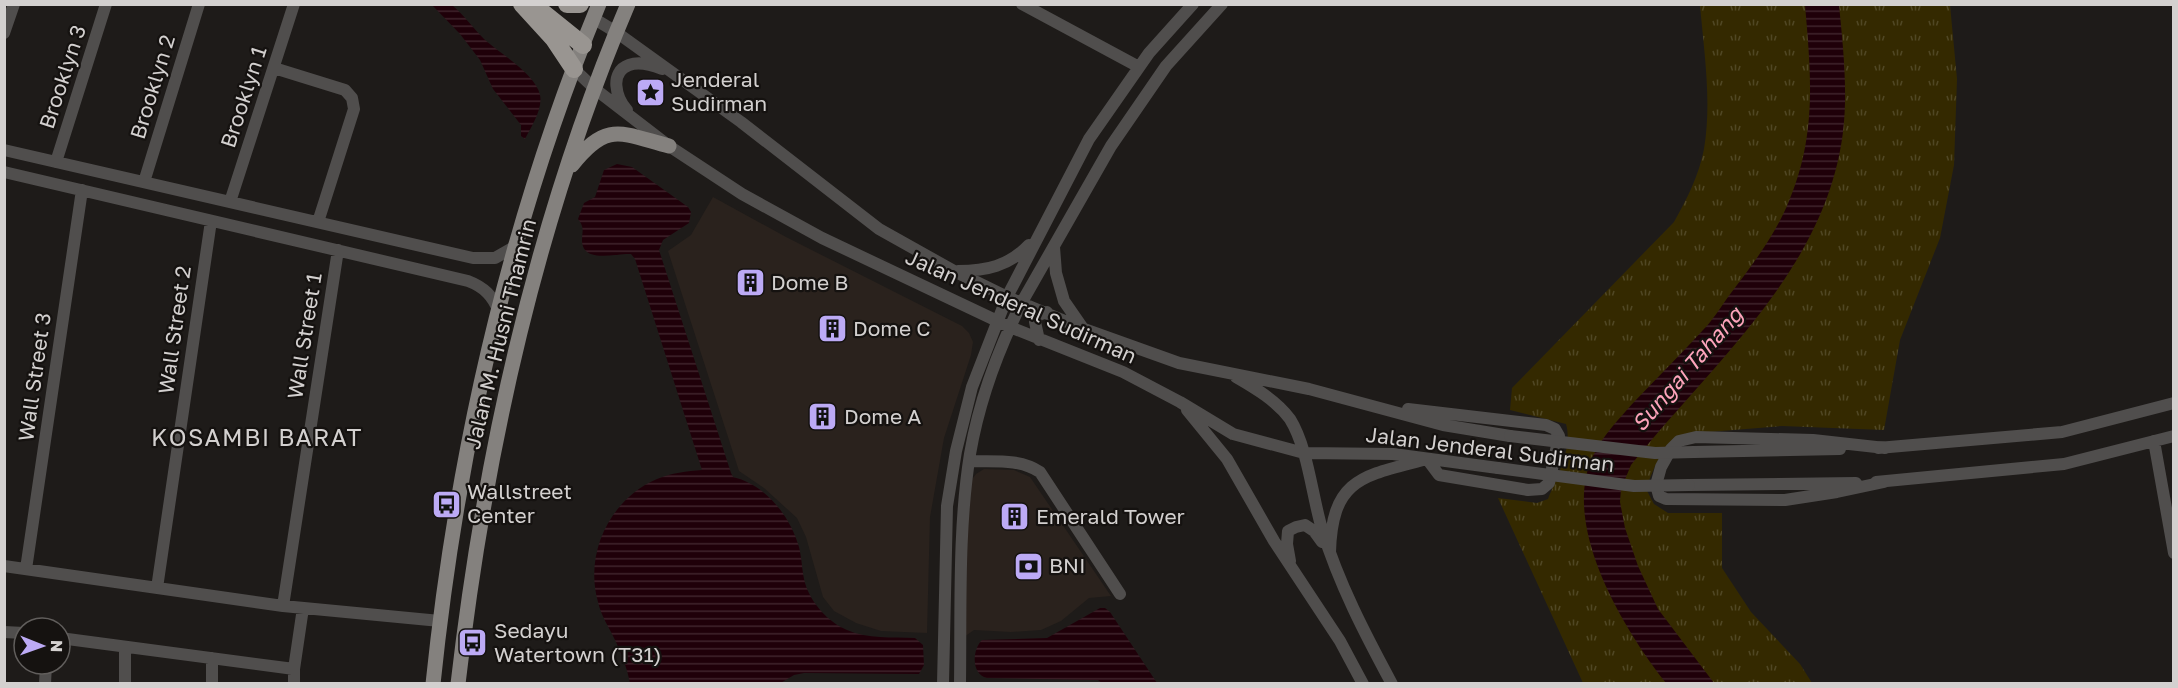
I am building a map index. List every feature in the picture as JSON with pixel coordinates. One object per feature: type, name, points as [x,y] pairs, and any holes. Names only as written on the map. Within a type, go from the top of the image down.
[{"type":"highway","points":[[522,4],[554,39],[574,69]]},
{"type":"highway","points":[[531,4],[583,45]]},
{"type":"highway","points":[[567,4],[580,4]]},
{"type":"main road","name":"Jalan M. Husni Thamrin","points":[[459,684],[474,559],[500,421],[540,255],[565,174],[628,4]]},
{"type":"main road","name":"Jalan M. Husni Thamrin","points":[[433,684],[460,490],[499,312],[544,154],[596,11]]},
{"type":"main road","points":[[565,174],[587,147],[604,136],[623,135],[669,146]]},
{"type":"street","points":[[4,33],[14,4]]},
{"type":"street","name":"Brooklyn 3","points":[[56,162],[106,4]]},
{"type":"street","name":"Brooklyn 2","points":[[144,182],[200,4]]},
{"type":"street","name":"Brooklyn 1","points":[[230,202],[294,4]]},
{"type":"street","points":[[1022,4],[1139,68]]},
{"type":"street","points":[[943,684],[947,506],[956,451],[972,387],[1007,297],[1089,139],[1149,53],[1193,4]]},
{"type":"street","points":[[960,684],[964,508],[969,461],[985,390],[1022,302],[1111,146],[1166,66],[1222,4]]},
{"type":"street","name":"Jalan Jenderal Sudirman","points":[[596,11],[616,32],[741,122],[879,229],[954,271],[1007,297],[1084,329],[1179,363],[1341,398],[1443,425],[1510,436],[1655,453],[1885,448],[2062,432],[2174,403]]},
{"type":"street","points":[[643,126],[622,104],[617,87],[619,73],[627,66],[639,63],[674,73]]},
{"type":"street","points":[[274,68],[345,90],[352,98],[354,110],[318,222]]},
{"type":"street","name":"Jalan Jenderal Sudirman","points":[[574,69],[595,89],[669,146],[742,194],[800,226],[1010,327],[1123,372],[1180,402],[1233,434],[1304,453],[1393,454],[1635,486],[1884,482],[2064,464],[2174,436]]},
{"type":"street","points":[[4,150],[473,258],[495,258],[516,246]]},
{"type":"street","points":[[4,172],[478,284],[492,296],[499,312]]},
{"type":"street","name":"Wall Street 3","points":[[26,569],[82,190]]},
{"type":"street","name":"Wall Street 2","points":[[157,588],[211,221]]},
{"type":"street","points":[[954,271],[977,271],[1000,266],[1022,253],[1036,238]]},
{"type":"street","points":[[1054,246],[1056,273],[1064,301],[1084,329]]},
{"type":"street","name":"Wall Street 1","points":[[283,606],[338,250]]},
{"type":"street","points":[[1039,340],[1035,322],[1038,315],[1047,312]]},
{"type":"street","points":[[1227,372],[1264,394],[1290,419],[1304,453],[1321,528],[1339,579],[1392,684]]},
{"type":"street","points":[[1330,552],[1331,528],[1343,494],[1356,482],[1371,474],[1427,459],[1439,475],[1528,490],[1542,489],[1549,483],[1558,436],[1555,429],[1546,425],[1433,412],[1341,398]]},
{"type":"street","points":[[1180,402],[1227,459],[1293,572],[1340,641],[1363,684]]},
{"type":"street","points":[[1884,482],[1785,500],[1666,499],[1659,496],[1656,485],[1661,467],[1671,449],[1679,441],[1696,437],[1813,440],[1885,448]]},
{"type":"street","points":[[2154,441],[2174,553]]},
{"type":"street","points":[[969,461],[1019,462],[1031,465],[1040,472],[1120,594]]},
{"type":"street","points":[[1293,572],[1287,544],[1288,531],[1305,525],[1314,531],[1330,552]]},
{"type":"street","points":[[4,566],[283,606],[440,621]]},
{"type":"street","points":[[294,684],[303,608]]},
{"type":"street","points":[[72,640],[294,669]]},
{"type":"street","points":[[125,647],[125,684]]},
{"type":"street","points":[[212,658],[212,684]]},
{"type":"shaded area","points":[[713,197],[786,237],[962,326],[969,333],[973,342],[971,355],[944,438],[930,517],[927,633],[881,631],[856,623],[834,611],[823,597],[806,537],[797,518],[764,488],[739,471],[668,251],[691,235]]},
{"type":"shaded area","points":[[984,469],[1014,470],[1030,477],[1111,596],[1089,598],[1061,621],[1041,630],[1011,632],[974,630],[964,637],[968,498],[970,482]]},
{"type":"green space","points":[[1700,5],[1950,5],[1957,79],[1954,165],[1940,238],[1900,340],[1884,430],[1782,426],[1684,434],[1664,450],[1646,489],[1654,504],[1668,513],[1722,513],[1722,568],[1751,612],[1800,664],[1812,683],[1583,683],[1498,498],[1537,503],[1548,499],[1566,452],[1568,433],[1566,424],[1510,410],[1512,388],[1674,222],[1688,196],[1702,159],[1706,131],[1706,77]]},
{"type":"water","points":[[432,5],[452,5],[484,39],[532,79],[540,95],[540,106],[525,139],[521,136],[521,125],[493,89],[480,60],[460,34]]},
{"type":"water","name":"Sungai Tahang","points":[[1805,5],[1839,5],[1845,100],[1843,132],[1832,182],[1814,228],[1790,271],[1761,312],[1631,465],[1621,489],[1620,502],[1625,528],[1638,566],[1658,609],[1714,683],[1666,683],[1632,635],[1601,576],[1591,544],[1585,513],[1585,483],[1593,456],[1606,434],[1710,322],[1762,251],[1789,201],[1804,152],[1810,104]]},
{"type":"water","points":[[617,164],[632,167],[688,207],[691,212],[689,223],[663,240],[659,250],[733,477],[745,481],[766,494],[783,513],[799,547],[804,579],[811,598],[821,611],[840,627],[855,633],[880,637],[915,638],[923,645],[924,665],[919,674],[804,673],[794,675],[779,684],[630,683],[622,656],[598,602],[595,565],[598,547],[614,514],[640,488],[668,475],[702,470],[635,259],[631,254],[602,256],[588,253],[582,241],[582,227],[578,219],[584,203],[595,197],[604,170]]},
{"type":"water","points":[[1100,608],[1105,608],[1110,612],[1157,683],[1103,684],[1098,680],[987,678],[978,672],[975,655],[982,640],[1047,638]]},
{"type":"place","name":"Jenderal Sudirman","points":[[650,92]]},
{"type":"place","name":"Dome B","points":[[750,283]]},
{"type":"place","name":"Dome C","points":[[832,329]]},
{"type":"place","name":"Dome A","points":[[823,417]]},
{"type":"place","name":"Wallstreet Center","points":[[446,504]]},
{"type":"place","name":"Emerald Tower","points":[[1015,517]]},
{"type":"place","name":"BNI","points":[[1028,566]]},
{"type":"place","name":"Sedayu Watertown (T31)","points":[[473,643]]},
{"type":"district","name":"KOSAMBI BARAT","points":[[257,438]]}]
